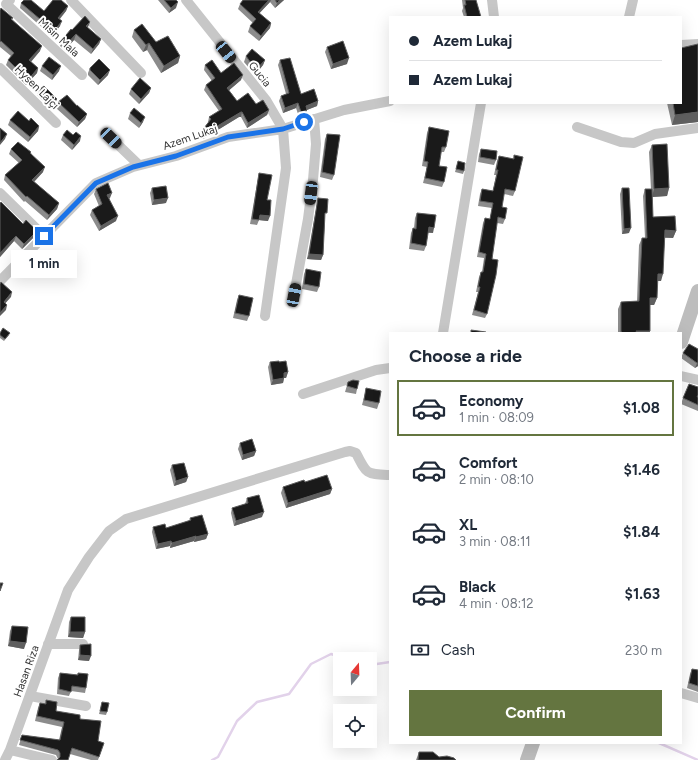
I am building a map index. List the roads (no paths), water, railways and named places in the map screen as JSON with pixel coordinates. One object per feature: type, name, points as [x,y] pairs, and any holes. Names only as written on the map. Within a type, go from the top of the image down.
[{"type":"street","name":"Misin Mala","points":[[10,0],[6,4],[82,75]]},
{"type":"street","points":[[72,0],[142,73]]},
{"type":"street","name":"Gucia","points":[[186,0],[266,100],[283,129]]},
{"type":"street","points":[[486,0],[488,16]]},
{"type":"street","points":[[492,0],[494,16]]},
{"type":"street","points":[[629,16],[633,0]]},
{"type":"street","points":[[682,45],[698,44]]},
{"type":"street","name":"Hysen Lajçi","points":[[0,68],[56,123]]},
{"type":"street","name":"Azem Lukaj","points":[[2,274],[44,236],[96,183],[105,178],[139,165],[176,156],[228,137],[283,129],[344,110],[389,101]]},
{"type":"street","points":[[443,332],[481,104]]},
{"type":"street","points":[[294,295],[308,219],[313,180],[316,144],[314,120]]},
{"type":"street","points":[[577,127],[621,142],[634,143],[656,134],[698,128]]},
{"type":"street","points":[[265,316],[286,168],[283,129]]},
{"type":"street","points":[[111,138],[139,165]]},
{"type":"street","points":[[0,193],[44,236]]},
{"type":"street","points":[[682,339],[698,291]]},
{"type":"street","points":[[303,394],[376,370],[389,368]]},
{"type":"street","points":[[682,376],[698,380]]},
{"type":"street","name":"Hasan Riza","points":[[5,760],[10,750],[68,590],[89,557],[109,531],[126,519],[345,452],[350,451],[356,453],[364,470],[371,474],[389,475]]},
{"type":"street","points":[[48,644],[83,644]]},
{"type":"street","points":[[682,693],[698,698]]},
{"type":"street","points":[[30,696],[86,706]]},
{"type":"street","points":[[527,760],[533,744]]},
{"type":"street","points":[[10,750],[52,760]]},
{"type":"waterway","points":[[212,760],[218,757],[237,721],[257,702],[289,694],[311,664],[331,654],[333,655]]},
{"type":"waterway","points":[[377,664],[389,662]]},
{"type":"waterway","points":[[661,744],[698,760]]}]
